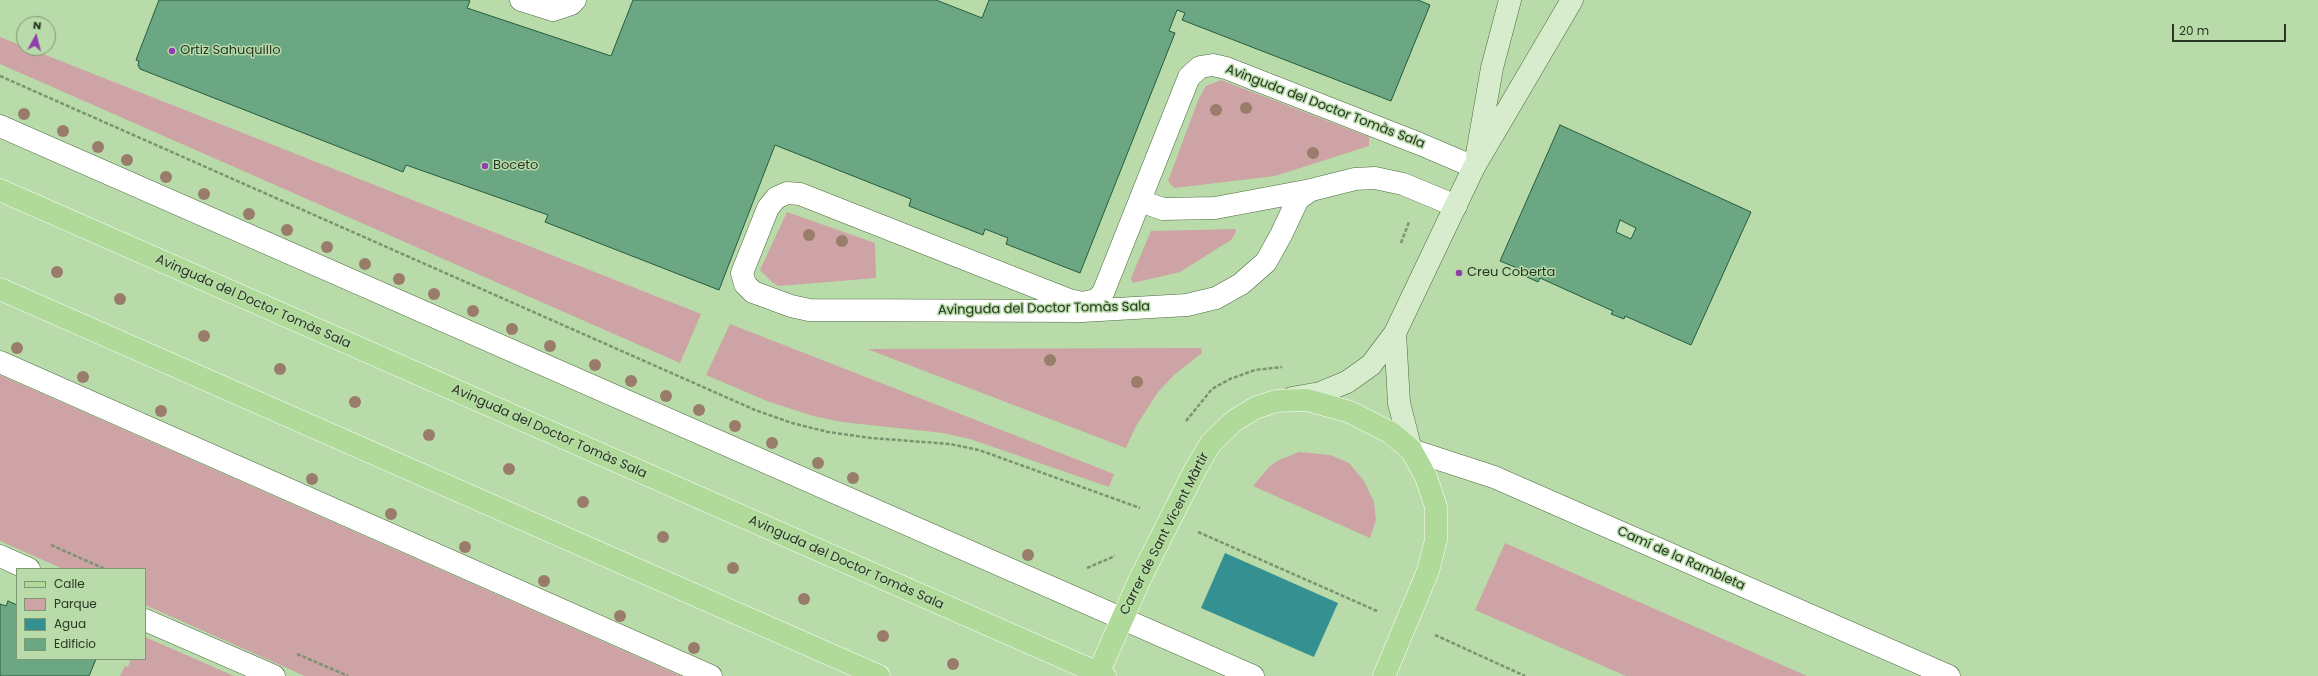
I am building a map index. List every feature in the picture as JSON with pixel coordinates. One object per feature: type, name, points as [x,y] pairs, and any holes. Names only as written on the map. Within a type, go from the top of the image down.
[{"type":"main road","name":"Carrer de Sant Vicent Màrtir","points":[[1474,167],[1492,68],[1510,0]]},
{"type":"main road","name":"Carrer de Sant Vicent Màrtir","points":[[1100,675],[1122,619],[1182,495],[1211,443],[1234,421],[1255,408],[1276,401],[1320,393],[1347,382],[1371,365],[1395,333],[1474,167],[1572,0]]},
{"type":"main road","name":"Avinguda del Doctor Tomàs Sala","points":[[0,190],[1100,675]]},
{"type":"main road","points":[[0,289],[879,676]]},
{"type":"main road","name":"Carrer de Sant Vicent Màrtir","points":[[1384,676],[1428,571],[1436,540],[1436,507],[1426,477],[1411,450],[1399,403],[1395,333]]},
{"type":"main road","name":"Carrer de Sant Vicent Màrtir","points":[[1276,401],[1307,400],[1350,412],[1391,434],[1411,450]]},
{"type":"street","points":[[521,0],[553,10],[571,4],[575,0]]},
{"type":"street","name":"Avinguda del Doctor Tomàs Sala","points":[[1311,190],[1298,199],[1266,262],[1235,287],[1216,298],[1187,305],[1082,311],[809,310],[791,306],[753,292],[745,284],[742,274],[768,208],[776,198],[787,193],[800,194],[1069,300],[1083,302],[1096,300],[1103,293],[1189,77],[1200,67],[1213,65],[1226,68],[1399,135],[1474,167]]},
{"type":"street","points":[[0,126],[1253,676]]},
{"type":"street","name":"Avinguda del Doctor Tomàs Sala","points":[[1140,201],[1164,209],[1215,208],[1311,190],[1355,179],[1375,178],[1403,184],[1456,206]]},
{"type":"street","points":[[0,362],[711,676]]},
{"type":"street","name":"Camí de la Rambleta","points":[[1411,450],[1494,477],[1949,676]]},
{"type":"street","points":[[0,556],[27,568]]},
{"type":"street","points":[[146,620],[274,676]]},
{"type":"path","points":[[0,76],[755,410],[792,423],[828,432],[871,438],[950,444],[979,450],[1136,505]]},
{"type":"path","points":[[1398,249],[1421,192]]},
{"type":"path","points":[[1183,425],[1212,389],[1230,379],[1254,370],[1289,366]]},
{"type":"path","points":[[1139,515],[1142,508]]},
{"type":"path","points":[[1195,531],[1373,609]]},
{"type":"path","points":[[1085,569],[1115,556],[1119,551]]},
{"type":"path","points":[[1432,634],[1525,676]]},
{"type":"green space","points":[[0,37],[16,43],[16,56],[48,56],[701,314],[680,363],[0,64]]},
{"type":"green space","points":[[1221,80],[1369,137],[1369,146],[1275,176],[1174,188],[1168,181],[1199,98],[1206,86]]},
{"type":"green space","points":[[787,212],[875,243],[876,278],[779,286],[773,283],[760,270]]},
{"type":"green space","points":[[1235,229],[1236,232],[1231,240],[1180,272],[1133,283],[1131,278],[1151,231]]},
{"type":"green space","points":[[730,324],[1114,474],[1109,487],[970,439],[943,433],[842,422],[813,416],[767,401],[706,375]]},
{"type":"green space","points":[[1201,348],[1202,353],[1175,374],[1158,392],[1136,426],[1126,448],[867,349]]},
{"type":"green space","points":[[0,375],[681,676],[305,676],[146,605],[146,568],[61,568],[0,541]]},
{"type":"green space","points":[[1299,452],[1330,455],[1349,463],[1364,481],[1374,502],[1376,520],[1370,538],[1253,486],[1269,467],[1279,460]]},
{"type":"green space","points":[[1505,543],[1807,676],[1626,676],[1475,610]]},
{"type":"green space","points":[[146,637],[234,676],[120,676],[125,666],[128,667],[131,660],[146,660]]},
{"type":"water","points":[[1225,553],[1338,603],[1314,657],[1201,608]]},
{"type":"building","points":[[159,0],[468,0],[470,1],[467,8],[611,56],[633,0],[936,0],[982,18],[989,0],[1418,0],[1430,5],[1391,101],[1182,20],[1185,13],[1177,10],[1169,31],[1175,33],[1080,273],[1006,244],[1008,238],[985,229],[983,235],[909,206],[911,199],[775,145],[719,290],[545,222],[548,215],[406,165],[403,172],[140,69],[138,65],[139,61],[136,60]]},
{"type":"building","points":[[1560,125],[1751,212],[1691,345],[1625,316],[1624,319],[1611,314],[1613,311],[1540,278],[1538,282],[1525,276],[1527,272],[1500,261]],"holes":[[[1620,220],[1636,228],[1631,239],[1616,232]]]},
{"type":"building","points":[[8,601],[16,605],[16,660],[96,660],[89,676],[0,676],[0,604],[6,606]]},
{"type":"place","name":"Ortiz Sahuquillo","points":[[172,51]]},
{"type":"place","name":"Boceto","points":[[485,166]]},
{"type":"place","name":"Creu Coberta","points":[[1459,273]]}]
